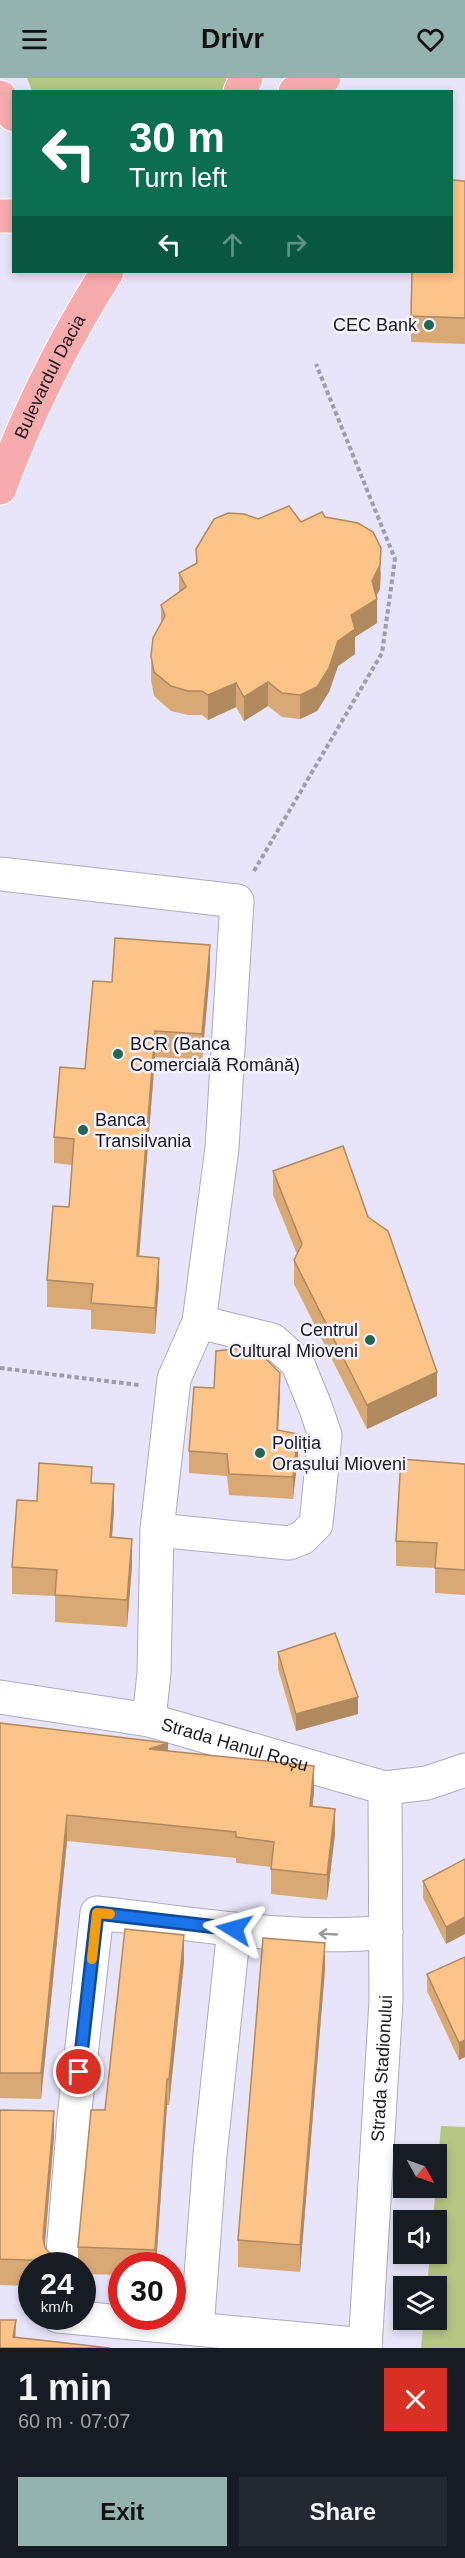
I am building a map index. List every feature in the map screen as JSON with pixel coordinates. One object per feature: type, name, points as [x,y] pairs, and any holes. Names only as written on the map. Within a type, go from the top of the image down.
[{"type":"main road","points":[[299,90],[324,78]]},
{"type":"main road","points":[[0,97],[12,112]]},
{"type":"main road","name":"Bulevardul Dacia","points":[[0,488],[15,447],[56,359],[106,273]]},
{"type":"street","points":[[0,874],[237,901],[222,1148],[199,1322],[174,1379],[157,1530],[154,1673],[149,1720]]},
{"type":"street","points":[[157,1530],[289,1544],[302,1538],[316,1524],[325,1435],[297,1362],[272,1340],[199,1322]]},
{"type":"street","name":"Strada Hanul Roșu","points":[[0,1697],[149,1720],[386,1788],[427,1783],[465,1770]]},
{"type":"street","name":"Strada Stadionului","points":[[365,2347],[386,2001],[386,1788]]},
{"type":"street","points":[[62,2252],[58,2118],[97,1913],[234,1929],[354,1935],[386,1932]]},
{"type":"street","points":[[197,2330],[210,2155],[234,1929]]},
{"type":"street","points":[[96,2320],[365,2347]]},
{"type":"path","points":[[237,901],[382,653],[395,559],[316,364]]},
{"type":"path","points":[[0,1368],[173,1389]]},
{"type":"green space","points":[[27,78],[229,78],[224,90],[32,90]]},
{"type":"green space","points":[[441,2126],[465,2127],[465,2348],[421,2348],[423,2330],[447,2330],[447,2276],[428,2276],[429,2264],[447,2264],[447,2210],[434,2210],[435,2198],[447,2198],[447,2144],[439,2144]]},
{"type":"building","points":[[453,180],[465,181],[465,318],[411,316],[412,273],[453,273]]},
{"type":"building","points":[[289,506],[301,522],[322,512],[325,517],[358,523],[373,532],[381,548],[380,565],[372,581],[377,599],[351,615],[355,629],[338,641],[329,668],[317,687],[300,695],[282,693],[268,682],[244,697],[236,683],[208,695],[202,691],[188,691],[171,686],[154,672],[151,656],[153,638],[165,616],[161,605],[186,587],[179,573],[197,563],[196,549],[214,519],[228,513],[244,514],[258,519]]},
{"type":"building","points":[[115,938],[210,945],[202,1034],[155,1031],[137,1256],[159,1258],[155,1308],[91,1303],[93,1284],[47,1280],[53,1206],[69,1207],[74,1139],[54,1137],[60,1067],[85,1069],[93,981],[112,982]]},
{"type":"building","name":"Centrul Cultural Mioveni","points":[[343,1146],[368,1217],[388,1231],[437,1372],[367,1405],[294,1260],[302,1244],[273,1171]]},
{"type":"building","points":[[254,1347],[280,1373],[277,1430],[298,1434],[293,1477],[229,1474],[227,1454],[189,1451],[194,1387],[214,1388],[216,1351]]},
{"type":"building","points":[[401,1459],[465,1464],[465,1570],[435,1568],[437,1543],[396,1541]]},
{"type":"building","points":[[39,1463],[92,1467],[91,1483],[114,1484],[110,1537],[132,1539],[127,1600],[55,1595],[57,1570],[12,1567],[17,1500],[37,1501]]},
{"type":"building","points":[[335,1633],[358,1697],[296,1714],[278,1652]]},
{"type":"building","points":[[0,1723],[168,1743],[149,1749],[314,1766],[310,1806],[335,1809],[327,1875],[271,1869],[274,1842],[236,1837],[236,1832],[67,1815],[41,2073],[0,2073]]},
{"type":"building","points":[[465,1859],[465,1917],[446,1927],[423,1881]]},
{"type":"building","points":[[125,1929],[184,1935],[169,2079],[167,2079],[155,2250],[78,2247],[91,2110],[105,2110]]},
{"type":"building","points":[[263,1938],[325,1943],[300,2245],[238,2240]]},
{"type":"building","points":[[465,1957],[465,2040],[459,2043],[427,1974]]},
{"type":"building","points":[[0,2110],[54,2111],[43,2238],[45,2248],[49,2252],[18,2252],[18,2260],[0,2259]]},
{"type":"building","points":[[0,2320],[16,2320],[13,2337],[110,2348],[0,2348]]},
{"type":"slow traffic","points":[[92,1959],[97,1913],[110,1914]]},
{"type":"place","name":"CEC Bank","points":[[429,325]]},
{"type":"place","name":"BCR (Banca Comercială Română)","points":[[118,1054]]},
{"type":"place","name":"Banca Transilvania","points":[[83,1130]]},
{"type":"place","name":"Centrul Cultural Mioveni","points":[[370,1340]]},
{"type":"place","name":"Poliția Orașului Mioveni","points":[[260,1453]]},
{"type":"route","points":[[79,2072],[97,1913],[234,1929]]}]
